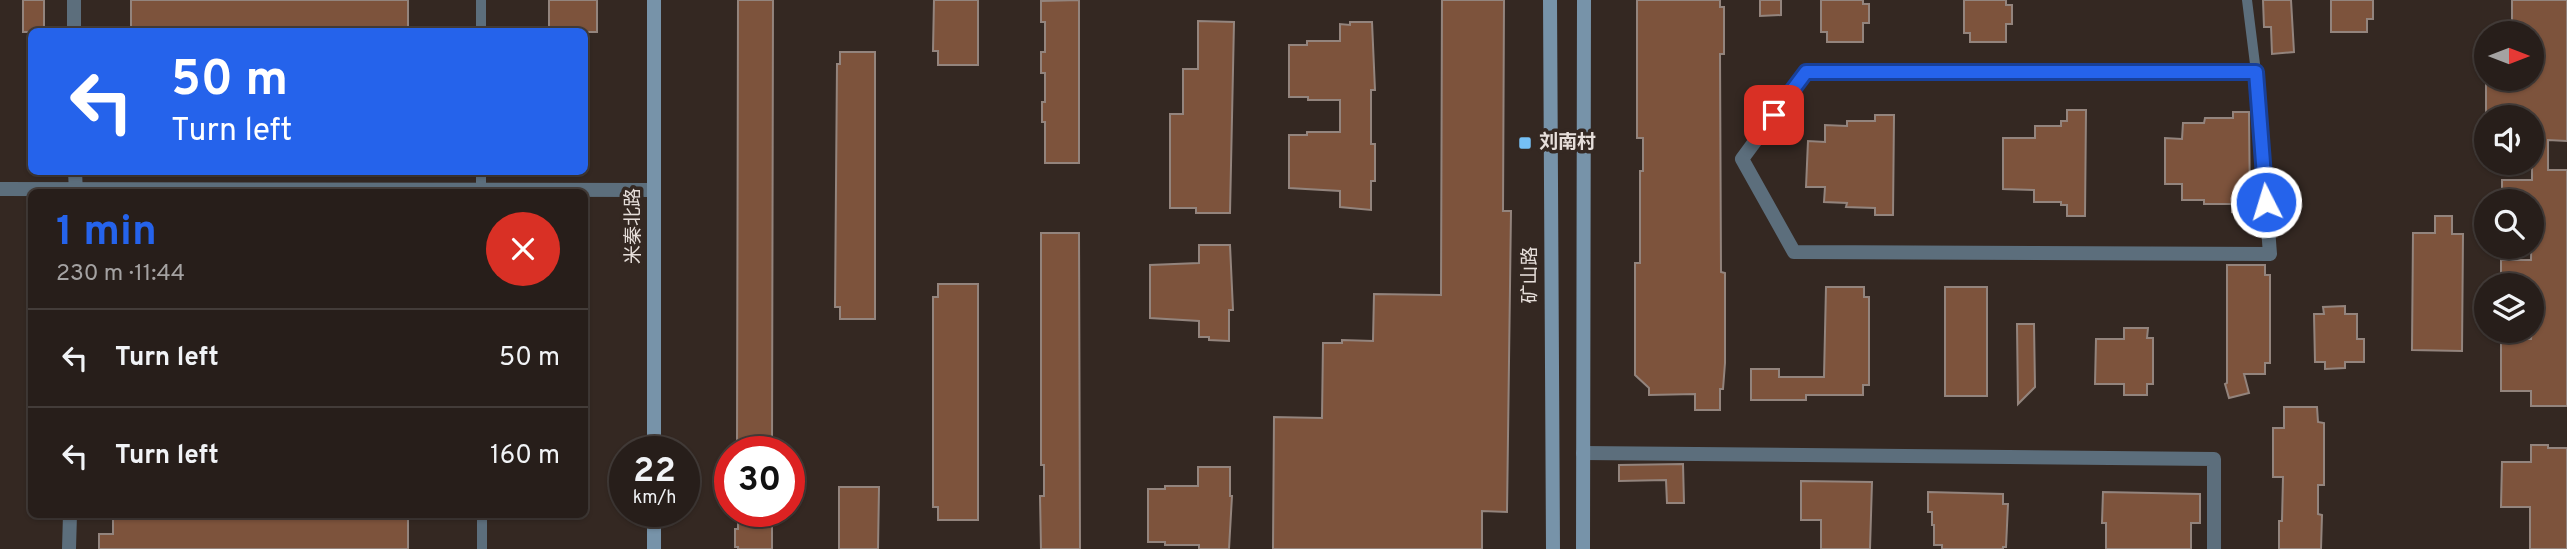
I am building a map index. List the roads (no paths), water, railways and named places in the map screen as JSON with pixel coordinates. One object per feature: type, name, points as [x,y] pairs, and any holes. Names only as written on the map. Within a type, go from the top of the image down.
[{"type":"main road","name":"米秦北路","points":[[654,0],[654,436]]},
{"type":"main road","name":"矿山路","points":[[1550,0],[1553,549]]},
{"type":"main road","points":[[1583,549],[1584,0]]},
{"type":"main road","points":[[654,527],[654,549]]},
{"type":"street","points":[[74,0],[74,28]]},
{"type":"street","points":[[1806,72],[2256,72],[2270,254],[1794,252],[1742,159],[1806,72]]},
{"type":"street","points":[[0,189],[28,190]]},
{"type":"street","points":[[588,190],[654,190]]},
{"type":"street","points":[[1583,453],[2214,459],[2214,549]]},
{"type":"street","points":[[69,549],[70,518]]},
{"type":"lane","points":[[481,0],[481,28]]},
{"type":"lane","points":[[2247,0],[2256,72]]},
{"type":"lane","points":[[482,518],[482,549]]},
{"type":"place","name":"刘南村","points":[[1525,143]]}]
